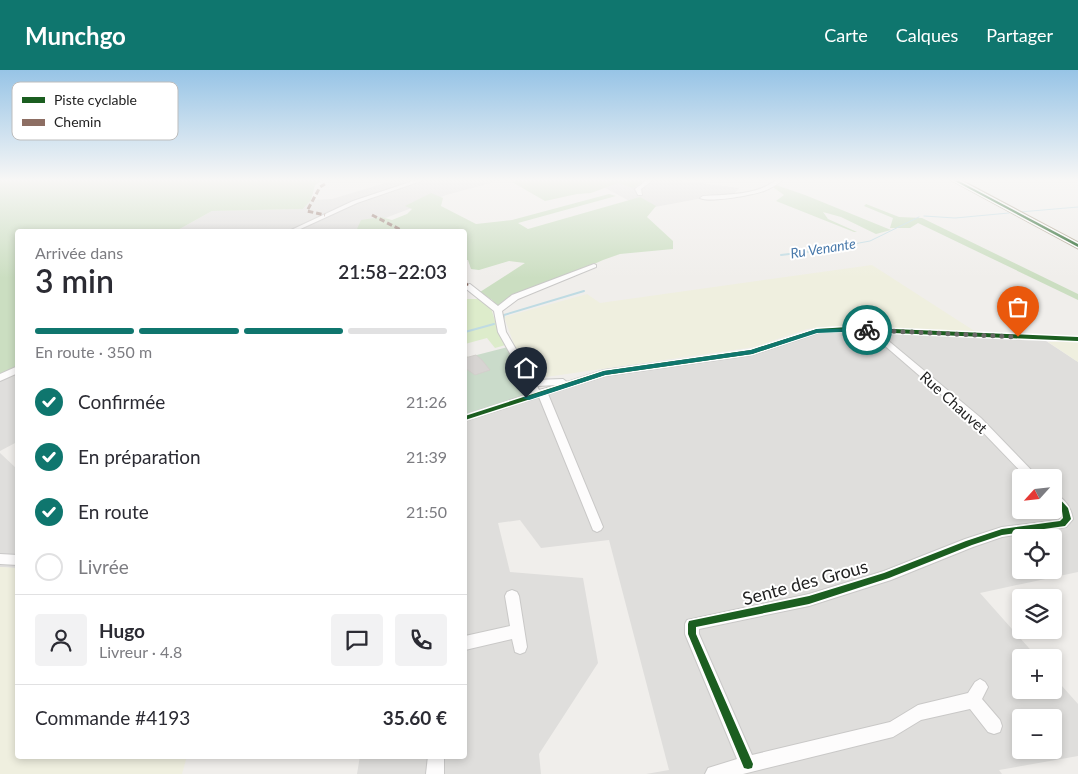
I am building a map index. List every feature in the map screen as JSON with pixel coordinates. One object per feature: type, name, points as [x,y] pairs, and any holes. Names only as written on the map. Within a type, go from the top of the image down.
[{"type":"main road","points":[[1016,213],[1078,246]]},
{"type":"street","points":[[296,229],[331,213]]},
{"type":"street","points":[[498,310],[515,297],[594,266]]},
{"type":"street","points":[[467,286],[498,310],[502,332],[540,393],[597,527]]},
{"type":"street","points":[[467,417],[575,382],[619,370],[752,352],[817,331],[848,329],[1078,339]]},
{"type":"street","name":"Rue Chauvet","points":[[871,330],[954,400],[1025,469]]},
{"type":"street","points":[[0,378],[15,370]]},
{"type":"street","points":[[532,382],[575,382]]},
{"type":"street","name":"Sente des Grous","points":[[748,764],[692,634],[692,624],[809,600],[886,576],[1002,532],[1062,524],[1067,519],[1065,510],[1062,507]]},
{"type":"street","points":[[0,558],[15,560]]},
{"type":"street","points":[[512,596],[520,646]]},
{"type":"street","points":[[467,643],[518,631]]},
{"type":"street","points":[[714,774],[893,729],[918,713],[976,694],[994,726]]},
{"type":"street","points":[[435,774],[436,759]]},
{"type":"shaded area","points":[[209,213],[399,213],[356,229],[180,229]]},
{"type":"shaded area","points":[[832,330],[1043,339],[1078,362],[1078,572],[1062,575],[1062,529],[1012,529],[1012,579],[1045,579],[980,593],[1012,629],[1012,639],[1021,639],[1030,649],[1012,649],[1012,699],[1062,699],[1062,686],[1078,704],[1078,756],[1062,759],[1062,709],[1012,709],[1012,759],[1061,759],[999,770],[1002,774],[646,774],[669,770],[609,540],[541,548],[520,520],[498,523],[510,572],[583,578],[598,663],[539,754],[541,774],[357,774],[360,759],[467,759],[467,417],[604,373],[752,352],[805,334]]},
{"type":"shaded area","points":[[15,369],[15,443],[0,451],[0,377]]},
{"type":"shaded area","points":[[0,453],[15,467],[15,568],[0,567]]},
{"type":"green space","points":[[0,213],[209,213],[180,229],[15,229],[15,369],[0,377]]},
{"type":"green space","points":[[454,213],[476,224],[512,220],[539,213],[555,213],[518,223],[528,229],[585,213],[650,213],[647,217],[673,241],[673,249],[620,254],[498,307],[492,300],[480,292],[525,263],[509,261],[479,270],[471,269],[467,260],[467,229],[357,229],[361,220],[381,217],[392,220],[407,214]]},
{"type":"green space","points":[[806,213],[824,213],[828,219],[857,232]]},
{"type":"green space","points":[[826,213],[849,213],[891,230],[876,234],[841,217]]},
{"type":"green space","points":[[881,213],[888,213],[899,217],[922,218],[1078,294],[1078,300],[918,223],[910,228],[890,228],[893,218]]},
{"type":"green space","points":[[872,265],[976,332],[833,326],[807,329],[754,347],[539,378],[531,372],[515,347],[504,317],[587,294],[600,303]]},
{"type":"green space","points":[[467,299],[479,299],[491,308],[496,324],[509,344],[495,348],[487,338],[467,343]]},
{"type":"green space","points":[[1078,341],[1078,362],[1048,342]]},
{"type":"green space","points":[[508,347],[533,393],[467,413],[467,356]]},
{"type":"green space","points":[[0,567],[15,568],[15,759],[186,759],[182,774],[0,774]]},
{"type":"building","points":[[476,355],[490,370],[475,375],[467,369],[467,357]]},
{"type":"waterway","name":"Ru Venante","points":[[924,216],[955,218],[1009,213]]},
{"type":"waterway","name":"Ru Venante","points":[[821,250],[870,241],[919,217]]},
{"type":"waterway","name":"Ru Venante","points":[[781,255],[830,249]]},
{"type":"waterway","points":[[503,320],[504,315],[584,291]]},
{"type":"waterway","points":[[467,331],[494,324]]},
{"type":"marked path","points":[[315,213],[325,215]]},
{"type":"marked path","points":[[372,215],[399,229]]},
{"type":"cycle path","points":[[1016,213],[1078,246]]},
{"type":"cycle path","points":[[467,417],[604,373],[752,352],[817,331],[848,329],[1078,339]]},
{"type":"cycle path","points":[[748,764],[692,634],[692,624],[809,600],[886,576],[1002,532],[1062,524],[1067,519],[1065,510],[1062,507]]},
{"type":"way so far","points":[[867,330],[1018,337]]},
{"type":"route","points":[[526,398],[619,370],[752,352],[817,331],[867,330]]}]
